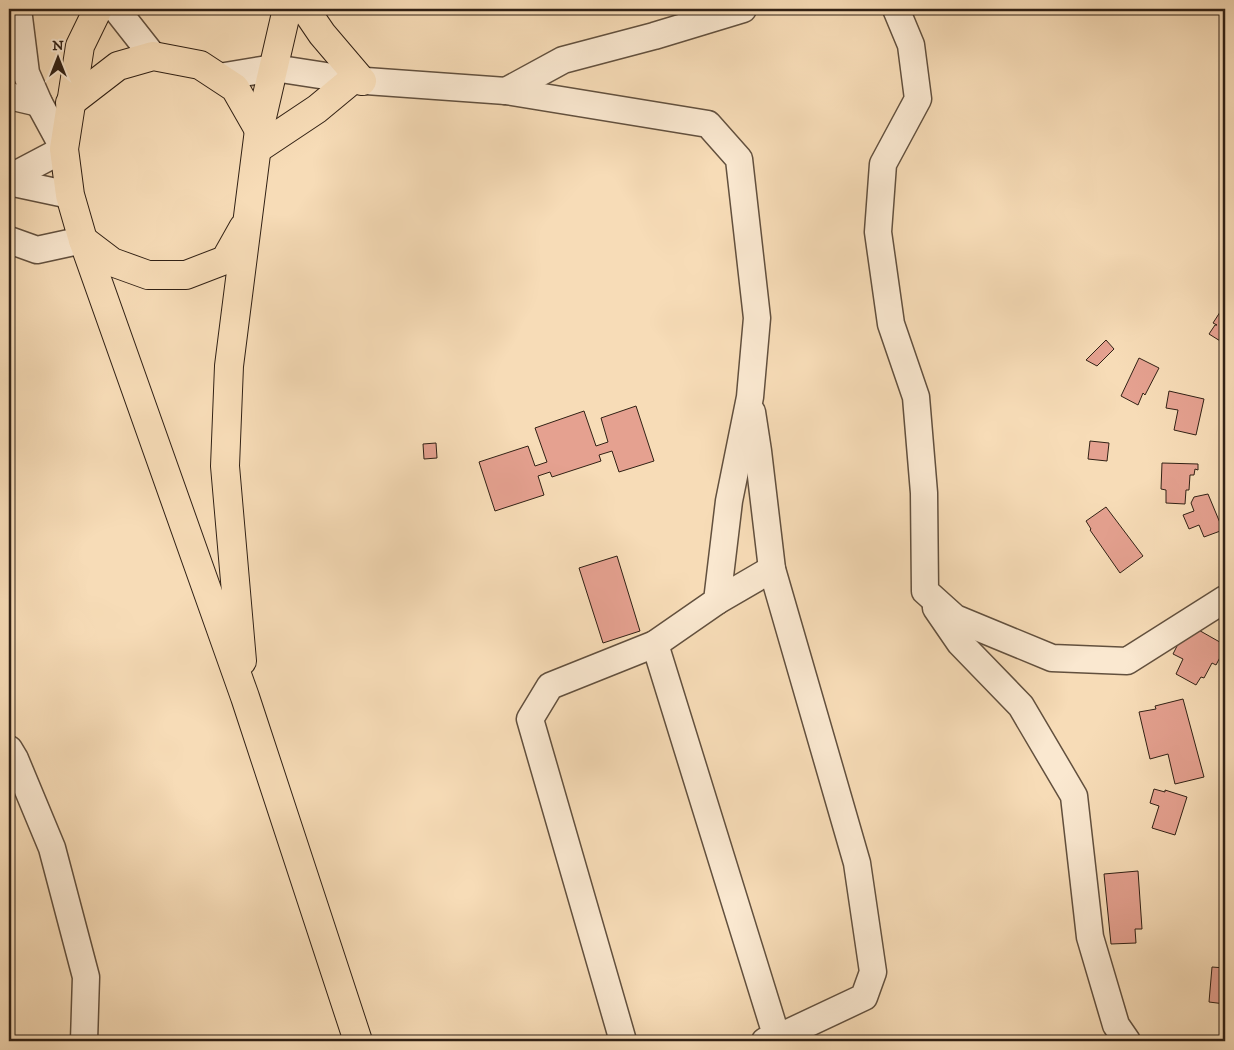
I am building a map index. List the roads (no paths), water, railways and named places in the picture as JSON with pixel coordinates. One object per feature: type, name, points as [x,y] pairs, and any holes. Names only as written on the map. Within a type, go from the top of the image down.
[{"type":"main road","points":[[98,9],[80,46],[70,104],[64,149],[70,195],[83,240],[244,697],[358,1041]]},
{"type":"main road","points":[[244,697],[225,466],[229,366],[258,140],[287,9]]},
{"type":"main road","points":[[258,140],[316,109],[357,81],[305,9]]},
{"type":"main road","points":[[70,104],[118,66],[153,56],[200,65],[235,88],[258,140]]},
{"type":"main road","points":[[83,240],[112,262],[148,276],[186,275],[225,260],[248,218]]},
{"type":"street","points":[[9,178],[64,149],[39,103],[26,73],[18,9]]},
{"type":"street","points":[[116,9],[153,56]]},
{"type":"street","points":[[506,91],[563,60],[654,36],[743,9]]},
{"type":"street","points":[[896,9],[911,45],[918,99],[883,164],[878,232],[891,324],[916,397],[924,493],[925,591],[960,643],[1021,706],[1074,796],[1090,937],[1116,1025],[1127,1041]]},
{"type":"street","points":[[219,77],[274,68],[357,81],[506,91],[708,124],[739,159],[757,318],[750,397],[729,501],[717,602]]},
{"type":"street","points":[[9,96],[39,103]]},
{"type":"street","points":[[9,182],[70,195]]},
{"type":"street","points":[[9,240],[37,250],[83,240]]},
{"type":"street","points":[[655,644],[771,1039],[864,997],[873,972],[857,863],[772,569],[750,397]]},
{"type":"street","points":[[623,1041],[530,719],[550,686],[655,644],[717,602],[772,569]]},
{"type":"street","points":[[925,591],[955,618],[1052,658],[1127,661],[1225,599]]},
{"type":"street","points":[[9,749],[15,759],[52,848],[86,976],[84,1041]]}]
